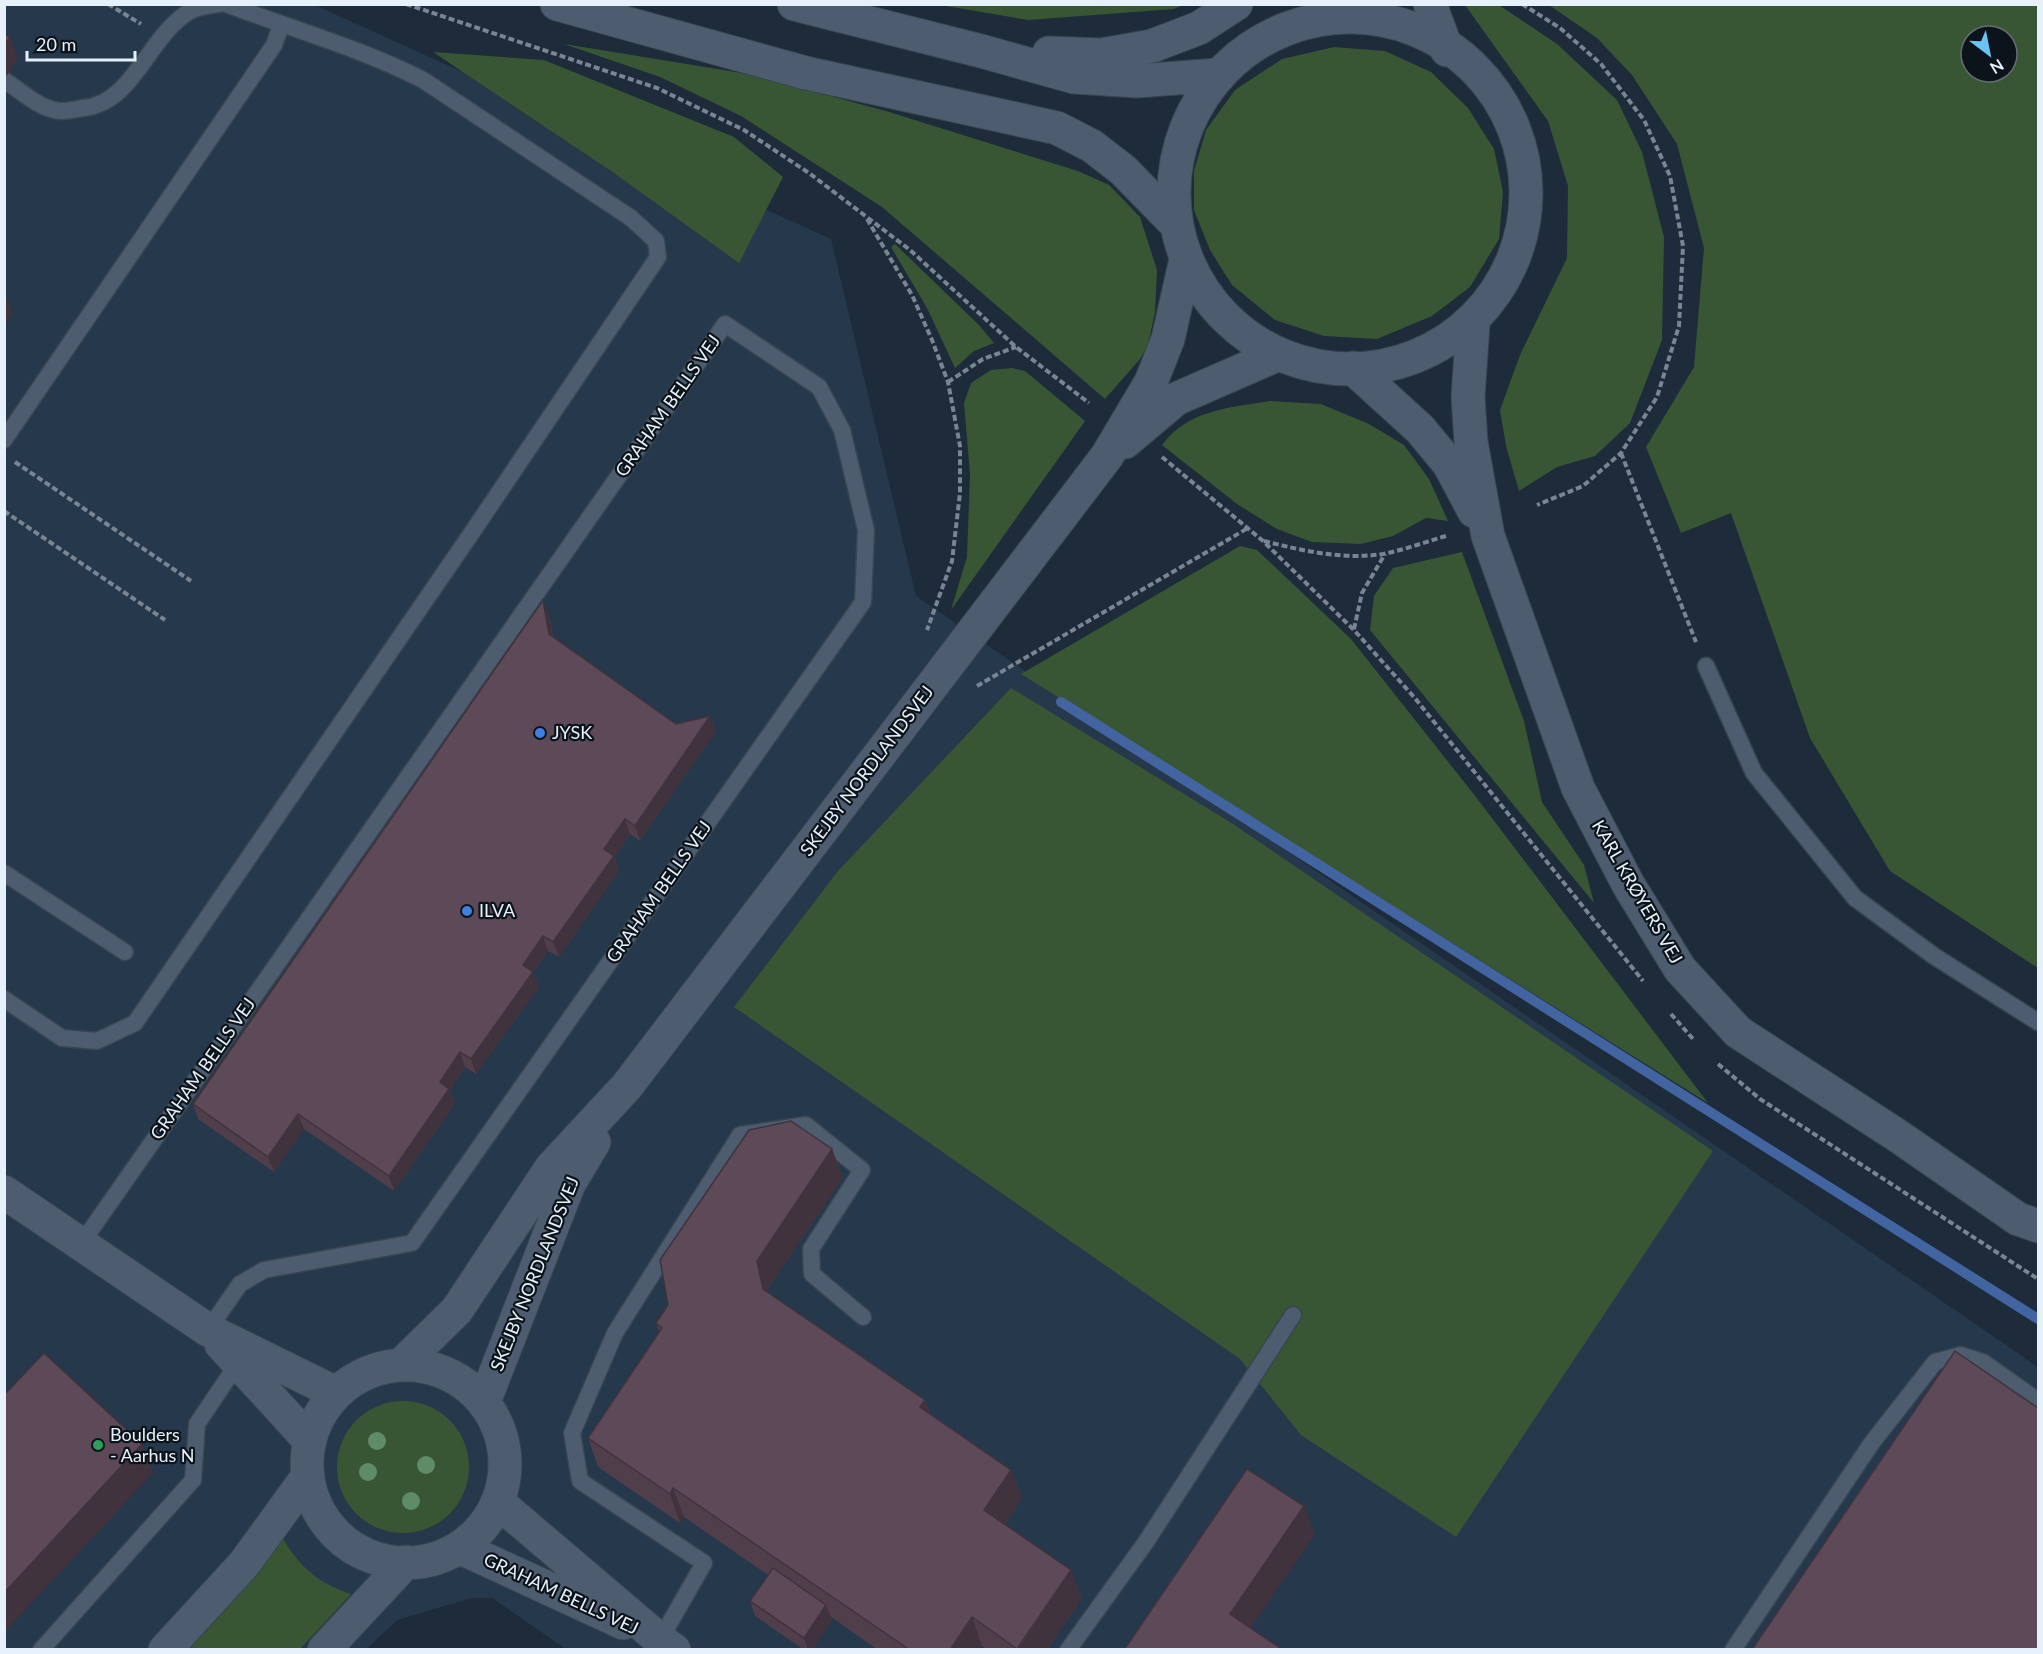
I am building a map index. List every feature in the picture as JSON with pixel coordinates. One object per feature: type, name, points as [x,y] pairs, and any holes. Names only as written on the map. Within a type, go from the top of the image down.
[{"type":"street","points":[[557,4],[806,73],[1057,128],[1092,146],[1123,170],[1171,219]]},
{"type":"street","points":[[794,4],[1074,77],[1137,81],[1218,75]]},
{"type":"street","points":[[981,51],[1101,55],[1152,46],[1199,28],[1236,4]]},
{"type":"street","points":[[1430,4],[1447,50]]},
{"type":"street","points":[[1300,16],[1356,19],[1396,28],[1447,50],[1485,79],[1511,114],[1529,167],[1530,218],[1511,272],[1473,324],[1419,354],[1353,368],[1322,366],[1279,354],[1237,325],[1216,306],[1186,259],[1171,219],[1171,169],[1186,119],[1218,75],[1300,16]]},
{"type":"street","name":"SKEJBY NORDLANDSVEJ","points":[[402,1364],[457,1310],[551,1168],[627,1086],[1107,456],[1151,382],[1168,339],[1186,259]]},
{"type":"street","name":"KARL KRØYERS VEJ","points":[[1473,324],[1468,397],[1471,442],[1488,536]]},
{"type":"street","name":"SKEJBY NORDLANDSVEJ","points":[[1107,456],[1176,399],[1279,354]]},
{"type":"street","name":"KARL KRØYERS VEJ","points":[[1353,368],[1420,429],[1449,464],[1488,536],[1578,788],[1628,884],[1680,969],[1738,1032],[1898,1136],[2019,1219],[2038,1226]]},
{"type":"street","name":"SKEJBY NORDLANDSVEJ","points":[[484,1402],[569,1184],[627,1086]]},
{"type":"street","points":[[4,1192],[243,1356],[336,1393]]},
{"type":"street","points":[[243,1356],[310,1441]]},
{"type":"street","points":[[402,1364],[421,1365],[439,1370],[456,1378],[471,1389],[484,1402],[495,1419],[502,1439],[505,1460],[498,1503],[483,1526],[461,1548],[425,1561],[406,1562],[371,1556],[341,1538],[328,1525],[319,1510],[311,1494],[308,1476],[307,1458],[310,1441],[320,1414],[336,1393],[350,1381],[367,1372],[402,1364]]},
{"type":"street","points":[[165,1650],[244,1564],[308,1476]]},
{"type":"street","name":"GRAHAM BELLS VEJ","points":[[498,1503],[667,1645]]},
{"type":"street","name":"GRAHAM BELLS VEJ","points":[[461,1548],[667,1645]]},
{"type":"street","points":[[324,1650],[406,1562]]},
{"type":"lane","points":[[4,80],[32,100],[59,111],[89,108],[110,100],[123,89],[161,36],[177,20],[195,9],[219,4]]},
{"type":"lane","points":[[4,999],[62,1038],[97,1041],[135,1023],[480,522],[658,257],[656,241],[631,218],[423,80],[387,62],[226,4]]},
{"type":"lane","points":[[4,440],[274,45],[281,25]]},
{"type":"lane","name":"GRAHAM BELLS VEJ","points":[[81,1244],[725,324],[819,387],[842,430],[866,530],[863,602],[412,1243],[264,1270],[240,1284],[208,1330]]},
{"type":"lane","points":[[1706,666],[1754,774],[1855,898],[1934,956],[2038,1022]]},
{"type":"lane","points":[[4,873],[125,952]]},
{"type":"lane","points":[[667,1645],[704,1563],[580,1480],[572,1433],[615,1333],[740,1136],[806,1125],[862,1170],[811,1249],[812,1274],[863,1317]]},
{"type":"lane","points":[[1068,1650],[1146,1542],[1293,1315]]},
{"type":"lane","points":[[1733,1650],[1871,1444],[1935,1362],[1961,1355],[1983,1362],[2038,1401]]},
{"type":"lane","points":[[41,1650],[193,1480],[197,1424],[243,1356]]},
{"type":"path","points":[[108,4],[161,36]]},
{"type":"path","points":[[406,4],[657,88],[744,130],[809,172],[910,250],[1016,347],[1089,403]]},
{"type":"path","points":[[1522,4],[1560,28],[1601,64],[1644,120],[1670,176],[1683,246],[1679,326],[1657,397],[1621,453],[1583,486],[1537,505]]},
{"type":"path","points":[[864,216],[912,295],[948,382],[960,446],[960,493],[952,561],[931,622],[922,640]]},
{"type":"path","points":[[948,382],[983,359],[1016,347]]},
{"type":"path","points":[[1621,453],[1706,666]]},
{"type":"path","points":[[1162,457],[1263,541],[1354,630],[1414,697],[1650,988]]},
{"type":"path","points":[[14,462],[191,581]]},
{"type":"path","points":[[4,511],[165,620]]},
{"type":"path","points":[[968,692],[1248,528]]},
{"type":"path","points":[[1263,541],[1329,555],[1357,557],[1386,553],[1446,536]]},
{"type":"path","points":[[1354,630],[1362,593],[1386,553]]},
{"type":"path","points":[[1664,1007],[1700,1046]]},
{"type":"path","points":[[1713,1059],[1760,1099],[2038,1280]]},
{"type":"shaded area","points":[[5,5],[315,5],[831,239],[916,596],[2038,1367],[2038,1649],[567,1650],[492,1598],[472,1598],[397,1620],[367,1649],[5,1650]]},
{"type":"green space","points":[[940,5],[1183,5],[1174,9],[1028,20]]},
{"type":"green space","points":[[1465,5],[1499,5],[1557,44],[1617,100],[1642,152],[1664,237],[1662,340],[1630,423],[1595,456],[1557,467],[1519,491],[1506,446],[1500,410],[1520,355],[1567,258],[1568,186],[1548,121]]},
{"type":"green space","points":[[1549,5],[2038,5],[2038,968],[1890,871],[1810,738],[1731,513],[1681,533],[1646,447],[1694,367],[1704,248],[1677,144],[1632,75],[1597,38]]},
{"type":"green space","points":[[564,44],[748,74],[886,111],[1078,171],[1109,185],[1140,217],[1157,270],[1155,312],[1148,345],[1140,359],[1105,399],[882,207],[741,116],[660,77]]},
{"type":"green space","points":[[1334,47],[1385,51],[1431,72],[1468,108],[1494,149],[1503,192],[1499,239],[1470,287],[1432,316],[1377,339],[1324,336],[1275,320],[1232,285],[1210,250],[1194,210],[1194,171],[1206,130],[1235,90],[1282,59]]},
{"type":"green space","points":[[433,52],[544,60],[734,137],[783,177],[739,263],[614,173]]},
{"type":"green space","points":[[895,244],[979,325],[994,343],[974,351],[955,368],[927,308],[891,247]]},
{"type":"green space","points":[[1012,368],[1025,371],[1085,421],[951,610],[967,557],[970,474],[964,403],[971,383],[991,370]]},
{"type":"green space","points":[[1270,401],[1321,404],[1369,424],[1404,445],[1429,479],[1448,521],[1426,518],[1393,536],[1361,544],[1312,542],[1277,529],[1237,504],[1162,445],[1184,424],[1197,417],[1211,412]]},
{"type":"green space","points":[[1240,546],[1257,550],[1351,639],[1476,797],[1708,1103],[1021,674]]},
{"type":"green space","points":[[1462,552],[1524,721],[1542,802],[1584,865],[1594,903],[1370,630],[1374,596],[1393,568]]},
{"type":"green space","points":[[1011,688],[1230,822],[1713,1151],[1456,1537],[1301,1435],[1240,1359],[734,1007],[838,871]]},
{"type":"green space","points":[[403,1401],[428,1406],[449,1421],[464,1442],[469,1467],[464,1492],[449,1513],[428,1528],[403,1533],[378,1528],[357,1513],[342,1492],[337,1467],[342,1442],[357,1421],[378,1406]]},
{"type":"green space","points":[[283,1539],[311,1573],[329,1585],[351,1594],[300,1649],[180,1650]]},
{"type":"building","points":[[4,34],[10,37],[4,45]]},
{"type":"building","name":"ILVA","points":[[543,600],[549,634],[676,724],[710,716],[635,826],[625,819],[604,849],[614,856],[553,942],[543,936],[523,965],[533,972],[471,1059],[460,1052],[440,1082],[449,1089],[389,1176],[298,1114],[268,1157],[193,1104]]},
{"type":"building","points":[[791,1121],[832,1149],[757,1261],[763,1289],[925,1400],[920,1407],[1011,1470],[984,1510],[1071,1570],[1017,1649],[972,1617],[950,1650],[910,1650],[673,1488],[670,1494],[588,1438],[662,1328],[656,1323],[668,1305],[660,1260],[749,1130]]},
{"type":"building","points":[[1955,1351],[2038,1408],[2038,1650],[1755,1650],[1753,1648]]},
{"type":"building","points":[[44,1353],[142,1444],[4,1593],[4,1395]]},
{"type":"building","points":[[1247,1469],[1304,1506],[1230,1614],[1283,1650],[1124,1650]]},
{"type":"building","points":[[773,1568],[826,1605],[804,1638],[750,1601]]},
{"type":"waterway","points":[[1061,702],[2038,1319]]},
{"type":"place","name":"JYSK","points":[[540,733]]},
{"type":"place","name":"ILVA","points":[[467,911]]},
{"type":"place","name":"Boulders - Aarhus N","points":[[98,1445]]}]
